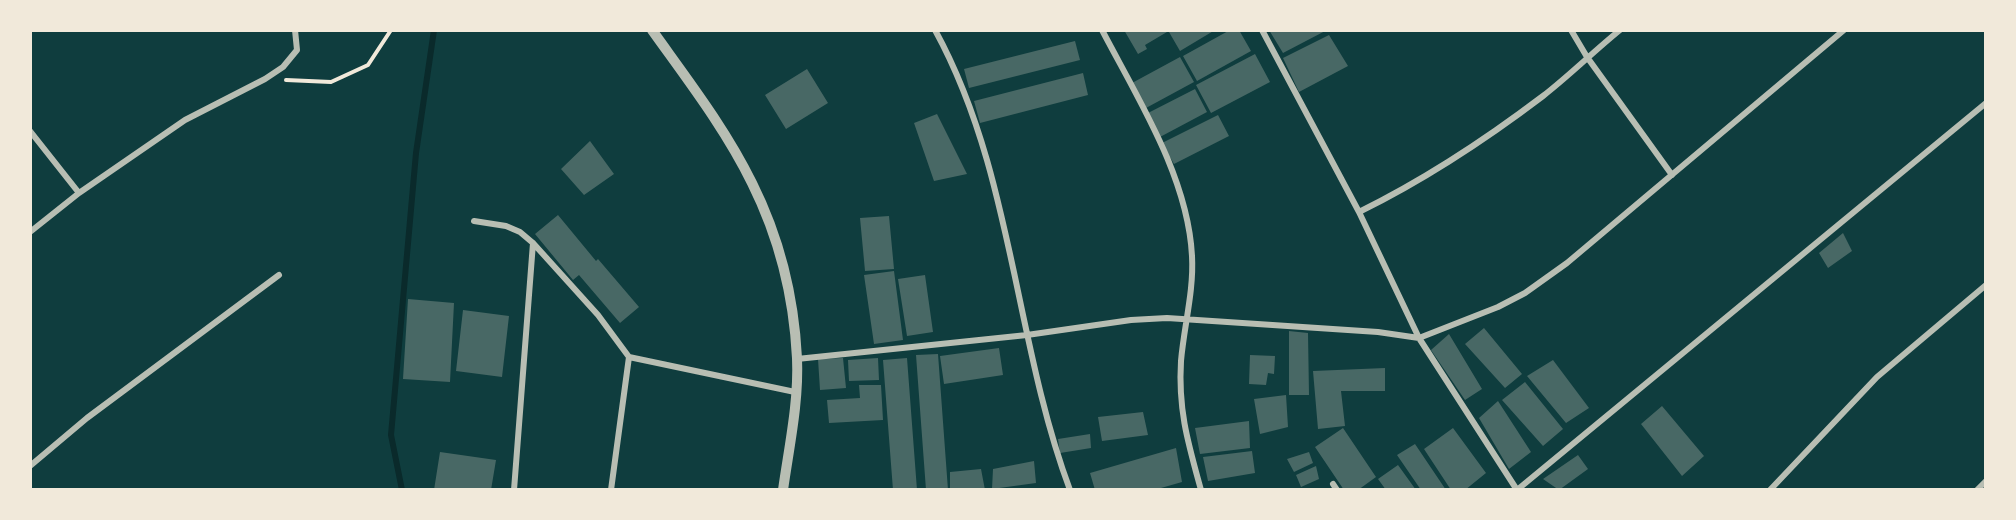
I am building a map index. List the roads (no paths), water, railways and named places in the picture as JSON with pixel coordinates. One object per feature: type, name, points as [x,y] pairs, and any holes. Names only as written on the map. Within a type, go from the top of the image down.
[{"type":"street","points":[[30,232],[79,193],[185,120],[265,79],[283,67],[297,50],[295,30]]},
{"type":"street","points":[[652,30],[725,135],[752,183],[775,238],[785,272],[797,359],[783,490]]},
{"type":"street","points":[[935,30],[957,74],[976,123],[996,192],[1044,408],[1070,490]]},
{"type":"street","points":[[1102,30],[1145,112],[1173,173],[1189,227],[1192,258],[1191,287],[1181,363],[1181,407],[1201,490]]},
{"type":"street","points":[[1262,30],[1359,212],[1419,338],[1517,490],[1986,103]]},
{"type":"street","points":[[1571,30],[1587,57],[1672,175]]},
{"type":"street","points":[[1359,212],[1396,194],[1479,141],[1542,97],[1620,30]]},
{"type":"street","points":[[797,359],[1027,335],[1131,320],[1167,318],[1378,332],[1419,338],[1498,307],[1526,293],[1567,263],[1844,30]]},
{"type":"street","points":[[30,131],[79,193]]},
{"type":"street","points":[[474,220],[506,226],[520,232],[533,243],[598,315],[629,357],[795,392]]},
{"type":"street","points":[[514,490],[533,243]]},
{"type":"street","points":[[30,466],[87,417],[279,275]]},
{"type":"street","points":[[1770,490],[1877,377],[1986,285]]},
{"type":"street","points":[[611,490],[629,357]]},
{"type":"street","points":[[1977,490],[1986,481]]},
{"type":"waterway","points":[[402,490],[391,435],[416,153],[434,30]]}]
